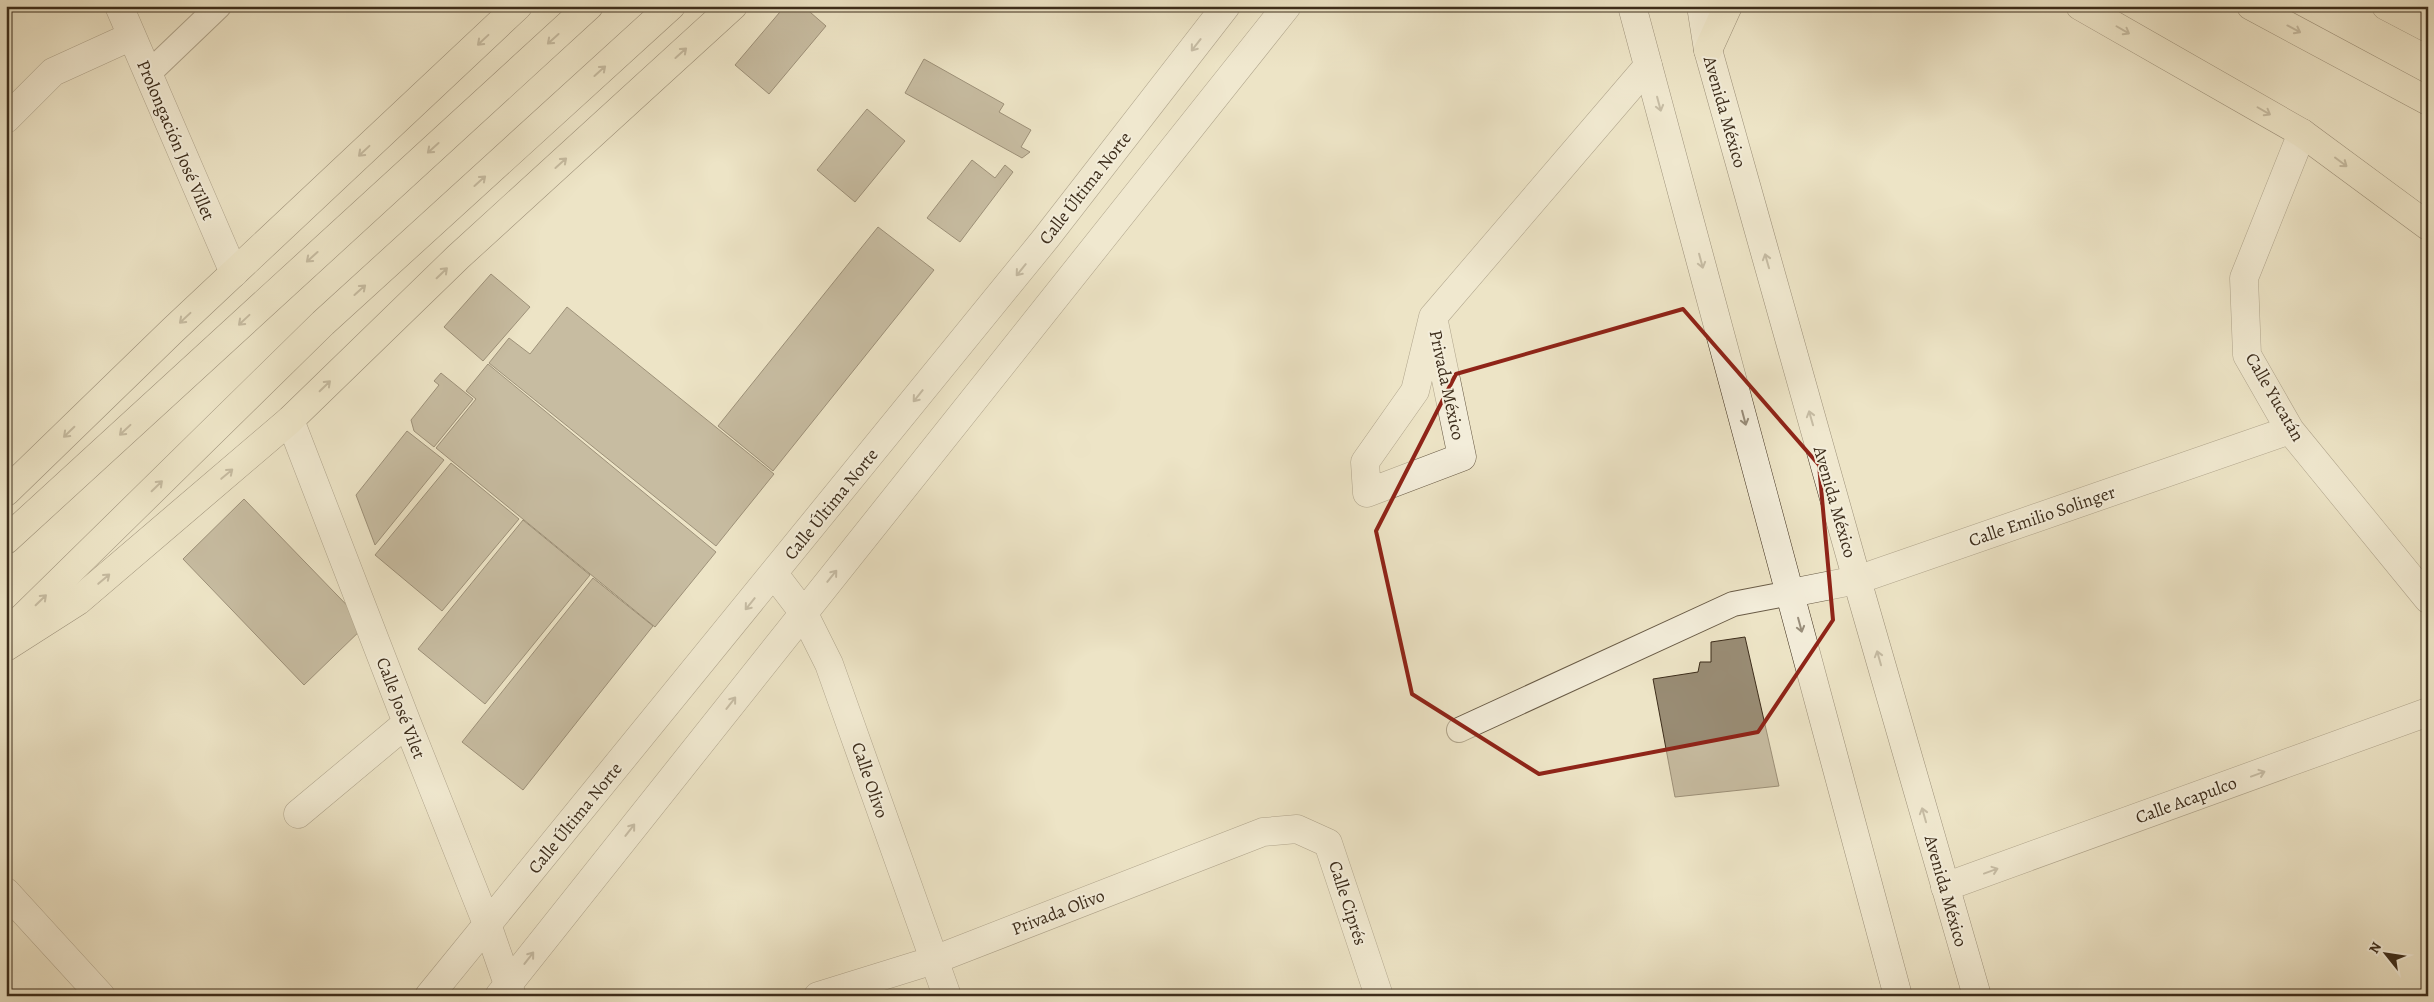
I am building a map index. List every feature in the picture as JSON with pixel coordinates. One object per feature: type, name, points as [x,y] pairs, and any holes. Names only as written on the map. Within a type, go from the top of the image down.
[{"type":"main road","points":[[6,492],[234,273],[518,6]]},
{"type":"main road","points":[[6,540],[589,6]]},
{"type":"main road","points":[[6,634],[324,323],[672,6]]},
{"type":"main road","points":[[6,646],[78,602],[290,420],[458,257],[733,6]]},
{"type":"main road","points":[[1708,50],[1728,6]]},
{"type":"main road","points":[[2080,6],[2302,133],[2428,226]]},
{"type":"main road","points":[[2252,6],[2428,101]]},
{"type":"main road","points":[[2386,6],[2428,28]]},
{"type":"street","name":"Prolongación José Villet","points":[[119,6],[234,273]]},
{"type":"street","name":"Calle Última Norte","points":[[429,996],[774,574],[1080,195],[1226,6]]},
{"type":"street","points":[[506,992],[804,612],[1286,6]]},
{"type":"street","points":[[1632,6],[1898,996]]},
{"type":"street","name":"Avenida México","points":[[1701,6],[1708,50],[1857,580],[1977,996]]},
{"type":"street","points":[[6,119],[53,72],[132,36]]},
{"type":"street","name":"Privada México","points":[[1433,317],[1462,456],[1367,493],[1364,462],[1415,391],[1433,317],[1648,66]]},
{"type":"street","name":"Calle Yucatán","points":[[2302,133],[2244,278],[2247,355],[2290,430],[2428,599]]},
{"type":"street","name":"Calle José Vilet","points":[[290,420],[407,723],[488,924],[506,992]]},
{"type":"street","name":"Calle Emilio Solinger","points":[[1791,593],[1857,580],[2290,430]]},
{"type":"street","name":"Calle Olivo","points":[[774,574],[804,612],[829,664],[947,996]]},
{"type":"street","name":"Calle Acapulco","points":[[1945,888],[2428,712]]},
{"type":"street","points":[[298,814],[407,723]]},
{"type":"street","name":"Privada Olivo","points":[[818,996],[934,960],[1264,832],[1297,829]]},
{"type":"street","name":"Calle Ciprés","points":[[1297,829],[1328,842],[1379,996]]},
{"type":"street","points":[[6,892],[101,996]]},
{"type":"lane","points":[[148,74],[219,6]]},
{"type":"lane","points":[[1459,730],[1733,604],[1791,593]]},
{"type":"highlighted area","points":[[1683,309],[1819,465],[1833,620],[1758,732],[1539,774],[1412,694],[1376,531],[1456,374]]},
{"type":"building","points":[[785,6],[803,6],[826,26],[769,94],[735,65]]},
{"type":"building","points":[[924,59],[1004,104],[999,112],[1031,130],[1021,147],[1030,152],[1022,158],[905,93]]},
{"type":"building","points":[[867,109],[905,141],[855,202],[817,170]]},
{"type":"building","points":[[972,160],[995,178],[1005,165],[1013,172],[960,242],[927,218]]},
{"type":"building","points":[[878,227],[934,270],[773,471],[718,426]]},
{"type":"building","points":[[491,274],[530,307],[483,361],[444,327]]},
{"type":"building","points":[[567,307],[774,474],[716,546],[489,363],[509,338],[530,354]]},
{"type":"building","points":[[488,364],[716,552],[655,627],[436,448],[476,399],[466,391]]},
{"type":"building","points":[[441,373],[473,399],[434,447],[414,431],[411,420],[439,385],[434,381]]},
{"type":"building","points":[[407,431],[444,460],[375,545],[356,495]]},
{"type":"building","points":[[451,463],[519,519],[442,611],[375,555]]},
{"type":"building","points":[[244,499],[366,625],[304,685],[183,559]]},
{"type":"building","points":[[523,520],[590,575],[485,704],[418,649]]},
{"type":"building","points":[[593,578],[653,626],[523,790],[462,742]]},
{"type":"building","points":[[1745,637],[1779,786],[1675,797],[1653,679],[1698,672],[1700,662],[1711,662],[1711,642]]}]
